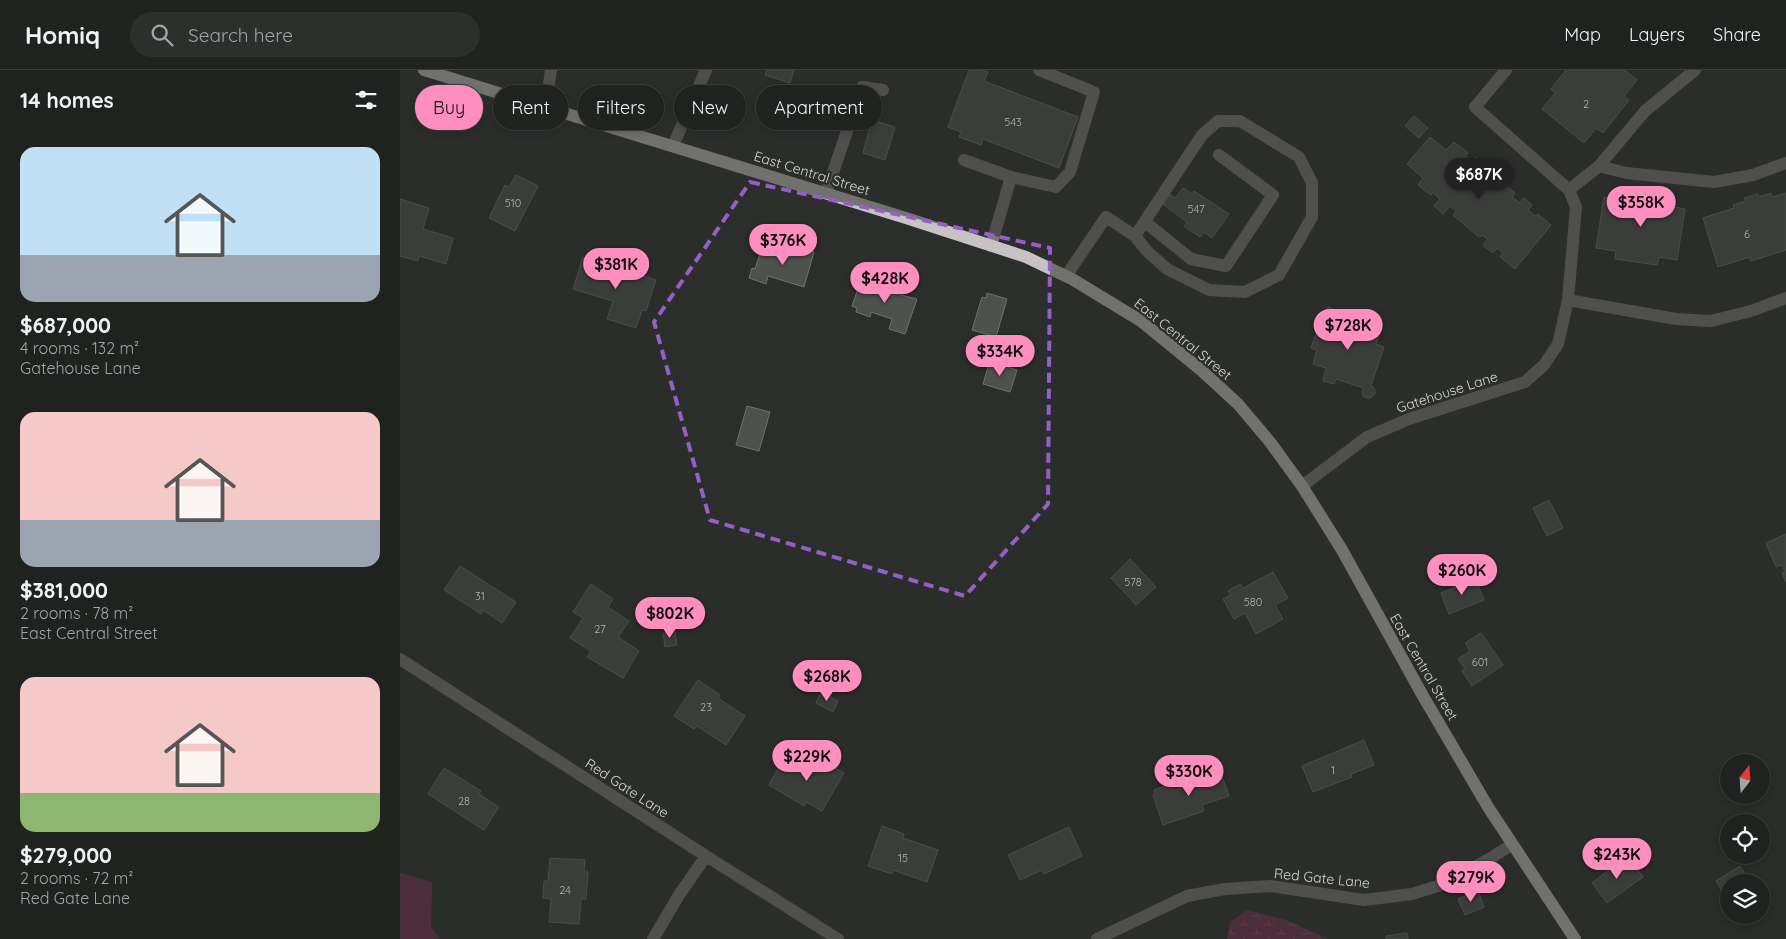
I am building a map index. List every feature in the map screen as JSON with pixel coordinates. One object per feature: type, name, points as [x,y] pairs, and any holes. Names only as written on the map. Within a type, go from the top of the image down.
[{"type":"main road","name":"East Central Street","points":[[424,70],[493,90]]},
{"type":"main road","name":"East Central Street","points":[[568,113],[1026,257],[1066,276],[1141,320],[1202,370],[1238,404],[1270,442],[1302,486],[1342,550],[1423,696],[1511,845],[1575,939]]},
{"type":"street","points":[[548,85],[550,70]]},
{"type":"street","points":[[673,146],[706,70]]},
{"type":"street","points":[[964,160],[1011,177],[1056,186],[1070,172],[1094,92],[1039,70]]},
{"type":"street","points":[[1506,70],[1475,107],[1569,190],[1599,166],[1645,111],[1695,70]]},
{"type":"street","points":[[826,193],[862,87],[883,90]]},
{"type":"street","points":[[1066,276],[1106,217],[1135,236],[1147,251],[1167,269],[1209,290],[1245,292],[1279,275],[1312,217],[1312,183],[1299,157],[1240,122],[1218,121],[1202,135],[1135,236]]},
{"type":"street","points":[[1145,222],[1191,259],[1226,266],[1273,195],[1219,155]]},
{"type":"street","points":[[1599,166],[1626,173],[1714,182],[1753,175],[1786,163]]},
{"type":"street","points":[[991,246],[1011,177]]},
{"type":"street","name":"Gatehouse Lane","points":[[1302,486],[1366,437],[1409,420],[1525,382],[1544,365],[1558,344],[1568,300],[1576,207],[1569,190]]},
{"type":"street","points":[[1568,300],[1676,319],[1711,321],[1751,312],[1786,298]]},
{"type":"street","name":"Red Gate Lane","points":[[400,659],[838,939]]},
{"type":"street","name":"Red Gate Lane","points":[[1097,939],[1188,896],[1225,889],[1270,886],[1364,900],[1412,894],[1444,884],[1511,845]]},
{"type":"street","points":[[653,939],[679,895],[706,856]]},
{"type":"highlighted area","points":[[750,182],[1050,248],[1048,504],[965,596],[710,520],[654,322]]},
{"type":"green space","points":[[400,873],[432,882],[431,926],[440,939],[400,939]]},
{"type":"green space","points":[[1247,910],[1286,920],[1328,939],[1227,939],[1230,922]]},
{"type":"building","points":[[767,70],[794,70],[790,83],[765,75]]},
{"type":"building","points":[[969,70],[988,72],[984,81],[1078,117],[1059,168],[983,139],[981,145],[959,137],[961,132],[948,127]]},
{"type":"building","points":[[1566,70],[1625,70],[1637,80],[1624,96],[1629,100],[1603,133],[1596,128],[1584,143],[1542,109],[1555,93],[1551,89]]},
{"type":"building","points":[[1414,116],[1428,128],[1419,138],[1405,126]]},
{"type":"building","points":[[882,123],[895,127],[885,160],[863,153],[869,130],[882,130]]},
{"type":"building","points":[[1430,137],[1446,150],[1454,142],[1468,153],[1465,156],[1472,161],[1476,157],[1485,165],[1481,169],[1488,175],[1490,172],[1515,193],[1512,197],[1520,203],[1524,198],[1532,205],[1528,210],[1535,216],[1538,214],[1551,225],[1515,269],[1500,257],[1503,253],[1497,248],[1493,253],[1483,245],[1488,239],[1482,235],[1479,237],[1453,215],[1456,211],[1450,206],[1443,214],[1434,206],[1440,199],[1418,185],[1423,178],[1407,164]]},
{"type":"building","points":[[516,175],[538,186],[515,231],[489,218],[505,185],[509,187]]},
{"type":"building","points":[[1183,188],[1192,194],[1194,191],[1229,214],[1212,238],[1204,232],[1200,237],[1184,226],[1187,222],[1163,204],[1170,194],[1175,198]]},
{"type":"building","points":[[1624,191],[1666,197],[1664,205],[1685,209],[1677,260],[1659,257],[1657,265],[1615,259],[1616,251],[1596,248],[1604,197],[1623,200]]},
{"type":"building","points":[[1771,193],[1772,197],[1786,193],[1786,250],[1751,261],[1750,257],[1718,267],[1703,218],[1734,208],[1733,205],[1746,201],[1744,198],[1758,194],[1759,197]]},
{"type":"building","points":[[400,199],[429,208],[423,229],[453,238],[446,264],[419,256],[418,261],[400,256]]},
{"type":"building","points":[[763,244],[796,254],[798,247],[814,252],[804,287],[768,276],[766,284],[749,278],[752,268],[755,269]]},
{"type":"building","points":[[583,257],[656,280],[646,311],[642,310],[636,328],[607,319],[613,301],[573,289]]},
{"type":"building","points":[[861,280],[884,287],[885,284],[903,289],[901,295],[917,299],[905,334],[889,329],[892,319],[871,312],[870,317],[856,312],[857,308],[852,306]]},
{"type":"building","points":[[987,293],[1007,299],[996,337],[972,330],[982,297],[986,298]]},
{"type":"building","points":[[1328,307],[1363,319],[1361,323],[1381,330],[1376,344],[1384,347],[1371,385],[1375,389],[1375,394],[1370,398],[1363,396],[1363,388],[1336,379],[1334,384],[1323,381],[1326,368],[1313,364],[1317,350],[1311,348],[1316,334],[1319,335]]},
{"type":"building","points":[[990,361],[1017,370],[1010,392],[983,384]]},
{"type":"building","points":[[747,406],[770,412],[759,451],[736,445]]},
{"type":"building","points":[[1549,500],[1563,528],[1547,536],[1533,508]]},
{"type":"building","points":[[1786,534],[1786,582],[1782,573],[1785,572],[1782,565],[1776,567],[1766,543]]},
{"type":"building","points":[[1130,559],[1156,587],[1136,605],[1111,578]]},
{"type":"building","points":[[460,566],[516,602],[502,623],[483,610],[481,614],[444,590]]},
{"type":"building","points":[[1273,572],[1288,598],[1275,605],[1283,619],[1256,634],[1245,613],[1234,619],[1223,599],[1231,595],[1228,591],[1240,584],[1243,588]]},
{"type":"building","points":[[1476,579],[1484,600],[1449,614],[1441,593]]},
{"type":"building","points":[[591,584],[613,599],[608,607],[629,621],[618,637],[639,651],[623,678],[587,657],[591,651],[570,638],[583,618],[573,612]]},
{"type":"building","points":[[675,632],[677,645],[665,647],[663,633]]},
{"type":"building","points":[[1481,633],[1503,665],[1472,686],[1462,671],[1465,669],[1458,659],[1470,651],[1465,643]]},
{"type":"building","points":[[698,680],[720,695],[718,698],[745,716],[726,745],[697,726],[694,729],[674,716]]},
{"type":"building","points":[[821,692],[838,701],[833,712],[816,703]]},
{"type":"building","points":[[1364,740],[1374,765],[1351,774],[1352,777],[1313,792],[1302,766]]},
{"type":"building","points":[[784,757],[807,771],[815,757],[844,773],[822,811],[806,802],[804,806],[769,785]]},
{"type":"building","points":[[444,768],[481,791],[479,794],[499,807],[484,830],[428,794]]},
{"type":"building","points":[[1220,771],[1229,796],[1202,805],[1204,811],[1163,825],[1153,795],[1155,794],[1154,790],[1167,785],[1169,788]]},
{"type":"building","points":[[882,826],[904,834],[903,838],[938,850],[927,882],[893,870],[892,874],[868,866]]},
{"type":"building","points":[[1069,827],[1082,856],[1044,874],[1042,870],[1020,880],[1008,855]]},
{"type":"building","points":[[1627,856],[1643,877],[1607,903],[1592,883]]},
{"type":"building","points":[[550,858],[585,860],[584,872],[588,872],[586,899],[581,899],[579,924],[549,922],[551,899],[543,898],[544,881],[548,881]]},
{"type":"building","points":[[1740,866],[1745,874],[1727,874]]},
{"type":"building","points":[[1720,878],[1720,888],[1716,881]]},
{"type":"building","points":[[1478,891],[1484,907],[1465,915],[1458,899]]},
{"type":"building","points":[[1407,933],[1408,939],[1386,939],[1386,936]]}]
